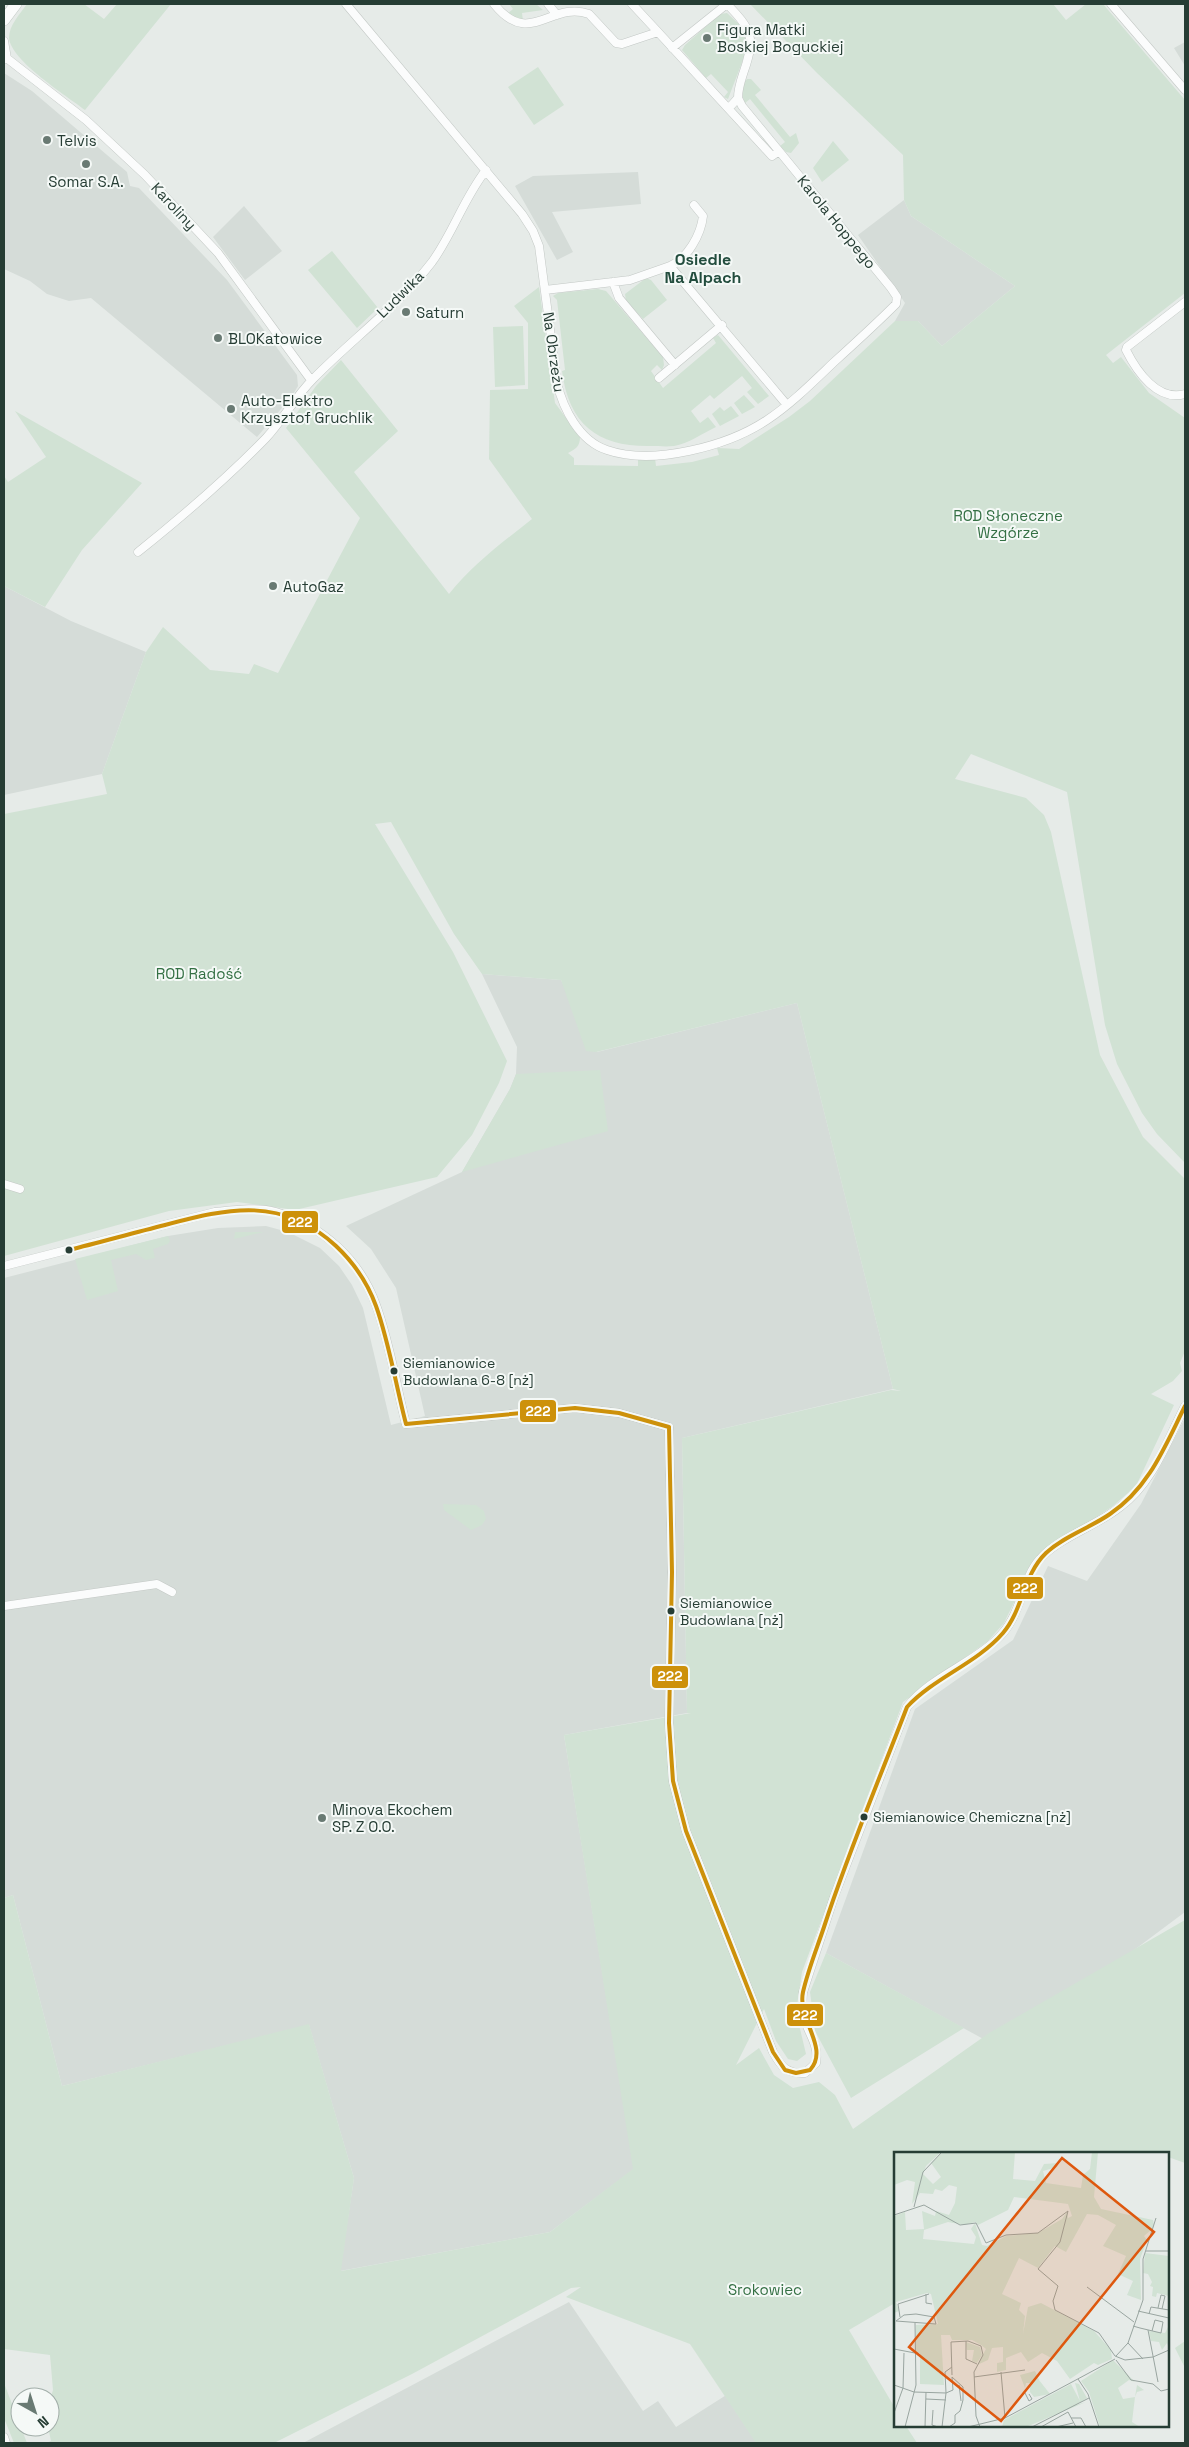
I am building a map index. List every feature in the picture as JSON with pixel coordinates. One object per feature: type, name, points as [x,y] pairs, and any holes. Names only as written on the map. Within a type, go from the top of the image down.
[{"type":"street","points":[[4,20],[16,4]]},
{"type":"street","points":[[346,4],[486,170]]},
{"type":"street","points":[[494,4],[512,22],[521,24],[580,11],[589,14],[616,43],[622,44],[658,32],[632,4]]},
{"type":"street","points":[[548,4],[557,15]]},
{"type":"street","points":[[672,48],[727,4],[748,27],[751,39],[751,50],[738,89],[738,98],[729,108]]},
{"type":"street","points":[[1111,4],[1185,90]]},
{"type":"street","name":"Karola Hoppego","points":[[658,32],[772,156],[779,151]]},
{"type":"street","name":"Karoliny","points":[[4,42],[6,57],[86,120],[145,175],[218,253],[311,380]]},
{"type":"street","name":"Karola Hoppego","points":[[738,98],[742,106],[896,294]]},
{"type":"street","name":"Na Obrzeżu","points":[[486,170],[533,231],[539,246],[561,400],[571,418],[584,433],[607,450],[630,454],[663,454],[714,445],[750,430],[787,405],[896,304],[898,300],[896,294]]},
{"type":"street","name":"Ludwika","points":[[138,552],[191,510],[267,437],[311,380],[432,262],[463,211],[476,183],[486,170]]},
{"type":"street","points":[[545,290],[630,280],[670,266],[686,257],[702,224],[703,216],[694,205]]},
{"type":"street","points":[[670,266],[787,405]]},
{"type":"street","points":[[614,282],[619,298],[675,365]]},
{"type":"street","points":[[1185,302],[1127,347],[1126,350],[1151,385],[1160,393],[1174,396],[1185,394]]},
{"type":"street","points":[[659,378],[722,326]]},
{"type":"street","points":[[4,1184],[20,1189]]},
{"type":"street","points":[[4,1266],[215,1212],[247,1209],[276,1212],[312,1226],[336,1245],[358,1269],[376,1306],[406,1424],[575,1408],[619,1413],[669,1427],[672,1572],[669,1724],[673,1781],[686,1831],[773,2052],[780,2064],[790,2073],[805,2073],[816,2063],[818,2048],[805,2019],[802,2006],[803,1992],[834,1897],[906,1707],[921,1692],[1002,1635],[1018,1609],[1032,1572],[1041,1558],[1119,1509],[1138,1491],[1149,1477],[1185,1406]]},
{"type":"street","points":[[4,1606],[157,1584],[172,1592]]},
{"type":"street","points":[[4,2437],[6,2443]]},
{"type":"shaded area","points":[[1185,42],[1185,66],[1174,48]]},
{"type":"shaded area","points":[[4,73],[32,91],[127,172],[130,186],[139,188],[227,280],[297,375],[298,386],[292,396],[257,437],[91,298],[69,301],[47,294],[30,281],[4,269]]},
{"type":"shaded area","points":[[638,172],[641,204],[552,212],[573,252],[557,260],[515,186],[533,176]]},
{"type":"shaded area","points":[[904,200],[911,216],[1015,286],[942,346],[918,321],[895,321],[905,303],[858,235]]},
{"type":"shaded area","points":[[244,206],[282,251],[245,280],[213,237]]},
{"type":"shaded area","points":[[4,586],[71,621],[146,652],[102,774],[4,795]]},
{"type":"shaded area","points":[[482,974],[561,980],[597,1052],[797,1003],[893,1389],[682,1438],[687,1713],[564,1735],[634,2169],[550,2232],[340,2271],[354,2178],[309,2025],[62,2086],[13,1895],[4,1898],[4,1278],[168,1236],[218,1228],[266,1226],[288,1232],[320,1248],[339,1266],[352,1285],[363,1308],[391,1425],[425,1416],[396,1288],[371,1249],[346,1226],[462,1172],[510,1089],[516,1074],[517,1047]]},
{"type":"shaded area","points":[[1185,1418],[1185,1912],[1110,1968],[987,2041],[826,1953],[915,1709],[1013,1640],[1048,1566],[1087,1581],[1141,1504]]},
{"type":"shaded area","points":[[569,2302],[643,2411],[658,2401],[676,2427],[731,2392],[765,2443],[303,2443]]},
{"type":"green space","points":[[27,4],[84,4],[104,19],[117,4],[171,4],[85,110],[29,67],[12,47],[9,33],[15,20]]},
{"type":"green space","points":[[509,4],[536,4],[543,10],[522,13],[523,21],[506,15],[513,9]]},
{"type":"green space","points":[[750,4],[1053,4],[1066,20],[1086,4],[1103,4],[1185,100],[1185,293],[1106,355],[1113,363],[1121,357],[1149,393],[1185,418],[1185,1163],[1157,1134],[1142,1113],[1117,1064],[1105,1025],[1067,792],[971,754],[955,779],[1026,798],[1044,815],[1051,832],[1100,1055],[1143,1137],[1185,1179],[1185,1351],[1180,1363],[1182,1371],[1173,1381],[1151,1394],[1174,1405],[1136,1486],[1113,1506],[1036,1557],[1004,1623],[988,1641],[903,1702],[802,1972],[796,2012],[806,2054],[797,2061],[788,2059],[776,2041],[764,2009],[736,2065],[759,2048],[774,2075],[793,2088],[819,2082],[835,2095],[853,2129],[989,2033],[1185,1920],[1185,2163],[1169,2157],[1169,2152],[1151,2151],[894,2152],[894,2304],[849,2330],[894,2406],[894,2427],[907,2427],[917,2443],[756,2443],[690,2344],[566,2297],[581,2287],[571,2288],[412,2374],[274,2443],[46,2443],[51,2441],[50,2437],[60,2437],[60,2387],[53,2387],[50,2355],[4,2349],[4,1898],[13,1895],[62,2086],[309,2024],[354,2178],[341,2271],[550,2232],[633,2169],[564,1735],[691,1713],[687,1713],[682,1438],[891,1390],[901,1391],[893,1389],[797,1003],[596,1052],[586,1051],[561,980],[482,974],[454,934],[391,822],[375,824],[453,952],[507,1061],[499,1083],[472,1135],[437,1177],[295,1210],[237,1202],[169,1211],[4,1256],[4,814],[107,794],[102,774],[146,652],[163,627],[210,670],[249,674],[254,664],[278,673],[360,518],[286,428],[316,386],[341,360],[398,431],[354,472],[449,594],[458,583],[499,545],[532,519],[489,459],[490,390],[528,389],[528,323],[514,306],[539,287],[555,403],[580,437],[577,447],[568,453],[574,458],[574,465],[638,466],[638,459],[655,458],[656,466],[692,462],[719,455],[717,448],[739,449],[810,401],[895,321],[918,321],[942,346],[1015,286],[911,216],[904,200],[903,155],[817,73]]},
{"type":"green space","points":[[727,13],[743,28],[747,42],[746,52],[728,99],[724,97],[728,92],[711,74],[706,78],[682,50],[685,45],[720,14]]},
{"type":"green space","points":[[538,67],[564,105],[534,125],[508,87]]},
{"type":"green space","points":[[747,79],[751,79],[761,90],[755,95],[790,137],[796,133],[799,143],[791,153],[786,152],[780,146],[785,142],[750,99],[745,103],[742,90]]},
{"type":"green space","points":[[833,141],[849,160],[822,182],[813,168]]},
{"type":"green space","points":[[332,251],[378,308],[357,328],[308,270]]},
{"type":"green space","points":[[646,278],[651,280],[667,300],[643,319],[626,301],[625,294]]},
{"type":"green space","points":[[598,289],[606,291],[663,357],[664,365],[662,370],[657,365],[651,371],[663,388],[716,343],[713,338],[718,335],[769,396],[758,404],[747,392],[752,388],[742,376],[714,399],[710,395],[691,411],[700,423],[708,417],[716,427],[679,445],[632,445],[601,437],[579,419],[571,406],[562,371],[565,370],[557,300],[553,296],[558,293]]},
{"type":"green space","points":[[523,326],[525,385],[495,387],[493,327]]},
{"type":"green space","points":[[744,395],[755,407],[742,414],[734,403]]},
{"type":"green space","points":[[731,406],[739,416],[720,426],[712,414],[720,407],[724,411]]},
{"type":"green space","points":[[15,411],[142,483],[82,550],[45,607],[4,586],[4,476],[8,482],[46,457]]},
{"type":"green space","points":[[600,1070],[608,1131],[462,1172],[510,1089],[516,1074]]},
{"type":"green space","points":[[235,1232],[264,1232],[234,1239]]},
{"type":"green space","points":[[168,1236],[170,1241],[168,1244],[153,1249],[155,1258],[146,1260],[136,1254],[111,1260],[118,1291],[87,1300],[75,1259]]},
{"type":"green space","points":[[443,1504],[476,1505],[484,1511],[486,1519],[482,1525],[471,1530],[444,1510]]},
{"type":"green space","points":[[826,1953],[964,2028],[851,2098],[815,2031],[810,1992]]},
{"type":"green space","points":[[1185,2341],[1185,2368],[1175,2348]]},
{"type":"green space","points":[[4,2383],[10,2399],[10,2433],[4,2418]]},
{"type":"green space","points":[[12,2437],[25,2437],[27,2443],[14,2443]]},
{"type":"transit line","name":"222","points":[[69,1250],[211,1214],[254,1210],[296,1219],[316,1230],[336,1246],[354,1266],[369,1290],[385,1334],[406,1424]]},
{"type":"transit line","name":"222","points":[[669,1427],[672,1572],[669,1723],[673,1781],[686,1831],[773,2052],[785,2070],[796,2073],[810,2070],[815,2061],[815,2043],[802,2002],[807,1976],[843,1872],[907,1707],[930,1687],[981,1653],[1003,1633],[1015,1614],[1032,1572],[1046,1553],[1124,1504],[1146,1479],[1155,1465],[1185,1406]]},
{"type":"transit line","name":"222","points":[[406,1424],[575,1408],[619,1413],[669,1427]]},
{"type":"place","name":"Figura Matki Boskiej Boguckiej","points":[[707,38]]},
{"type":"place","name":"Telvis","points":[[47,140]]},
{"type":"place","name":"Somar S.A.","points":[[86,164]]},
{"type":"place","name":"Saturn","points":[[406,312]]},
{"type":"place","name":"BLOKatowice","points":[[218,338]]},
{"type":"place","name":"Auto-Elektro Krzysztof Gruchlik","points":[[231,409]]},
{"type":"place","name":"AutoGaz","points":[[273,586]]},
{"type":"place","name":"Siemianowice Budowlana 6-8 [nż]","points":[[394,1371]]},
{"type":"place","name":"Siemianowice Budowlana [nż]","points":[[671,1611]]},
{"type":"place","name":"Siemianowice Chemiczna [nż]","points":[[864,1817]]},
{"type":"place","name":"Minova Ekochem SP. Z O.O.","points":[[322,1818]]},
{"type":"district","name":"Osiedle Na Alpach","points":[[703,268]]},
{"type":"park label","name":"ROD Słoneczne Wzgórze","points":[[1008,524]]},
{"type":"park label","name":"ROD Radość","points":[[199,973]]},
{"type":"park label","name":"Srokowiec","points":[[765,2289]]}]
